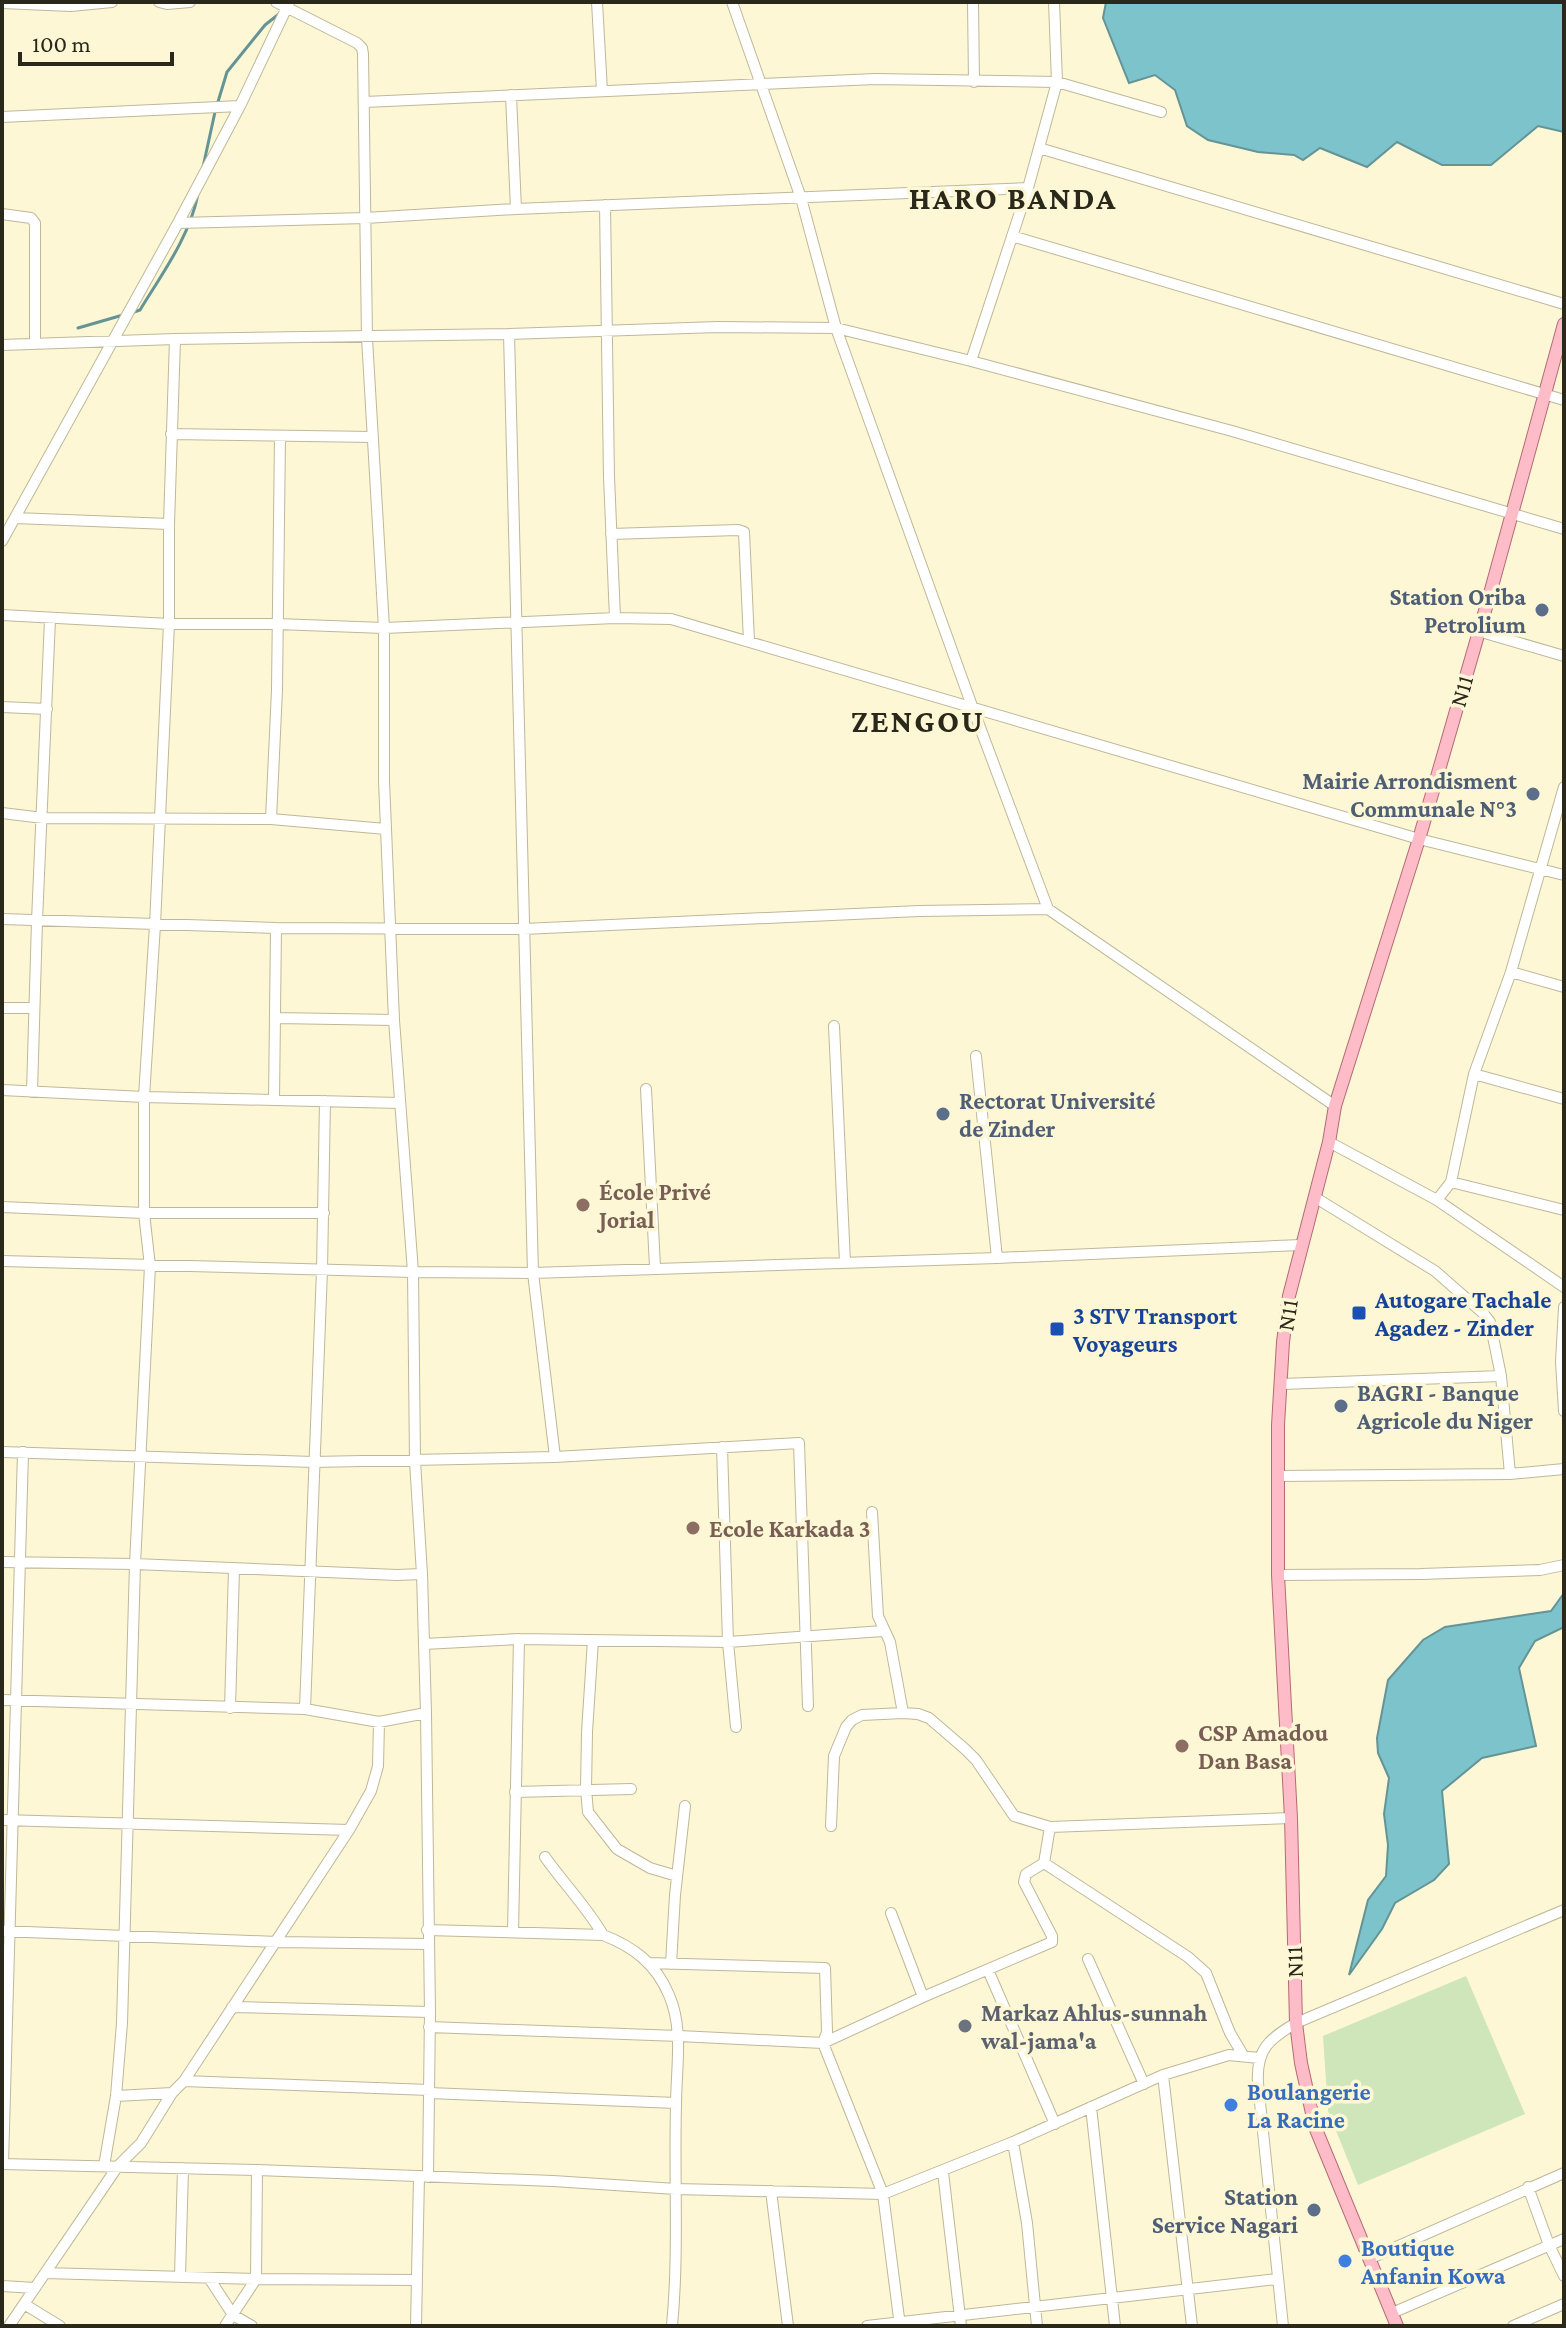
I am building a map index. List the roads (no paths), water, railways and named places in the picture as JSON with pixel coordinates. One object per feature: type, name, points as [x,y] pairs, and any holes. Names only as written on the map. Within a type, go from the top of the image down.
[{"type":"main road","name":"N11","points":[[1397,2326],[1315,2127],[1296,2023],[1291,1818],[1278,1575],[1278,1425],[1283,1342],[1289,1296],[1316,1198],[1335,1106],[1419,839],[1564,324]]},
{"type":"street","points":[[2,3],[112,2]]},
{"type":"street","points":[[159,2],[190,2]]},
{"type":"street","points":[[276,2],[289,4],[362,48],[367,338],[384,628],[386,829],[394,1020],[413,1272],[415,1461],[426,1713],[430,2092],[416,2326]]},
{"type":"street","points":[[597,2],[602,91]]},
{"type":"street","points":[[732,2],[801,198],[836,328],[1048,909],[1335,1106]]},
{"type":"street","points":[[973,2],[974,82]]},
{"type":"street","points":[[971,361],[1028,188],[1057,82],[1054,2]]},
{"type":"street","points":[[2,541],[178,223],[240,106],[289,4]]},
{"type":"street","points":[[365,102],[875,79],[1057,82],[1161,112]]},
{"type":"street","points":[[511,95],[516,209]]},
{"type":"street","points":[[2,117],[240,106]]},
{"type":"street","points":[[1039,148],[1564,304]]},
{"type":"street","points":[[178,223],[365,218],[1028,188]]},
{"type":"street","points":[[605,205],[615,618]]},
{"type":"street","points":[[2,214],[31,218],[35,223],[35,343]]},
{"type":"street","points":[[1012,236],[1564,400]]},
{"type":"street","points":[[2,345],[718,327],[836,328],[1232,431],[1564,529]]},
{"type":"street","points":[[509,334],[533,1273],[555,1457]]},
{"type":"street","points":[[104,2166],[116,2096],[122,2023],[135,1564],[150,1266],[144,1213],[144,1097],[169,624],[175,339]]},
{"type":"street","points":[[171,434],[373,437]]},
{"type":"street","points":[[271,819],[277,690],[280,436]]},
{"type":"street","points":[[15,518],[169,524]]},
{"type":"street","points":[[611,534],[744,532],[749,641]]},
{"type":"street","points":[[2,615],[169,624],[384,628],[615,618],[671,619],[1419,839],[1564,875]]},
{"type":"street","points":[[32,1092],[50,619]]},
{"type":"street","points":[[1478,631],[1564,656]]},
{"type":"street","points":[[2,707],[47,709]]},
{"type":"street","points":[[1437,1200],[1451,1182],[1474,1074],[1511,972],[1564,787]]},
{"type":"street","points":[[2,813],[43,818],[271,819],[386,829]]},
{"type":"street","points":[[2,919],[276,928],[523,929],[919,911],[1048,909]]},
{"type":"street","points":[[274,1100],[276,928]]},
{"type":"street","points":[[1511,972],[1564,987]]},
{"type":"street","points":[[2,1008],[34,1008]]},
{"type":"street","points":[[277,1018],[394,1020]]},
{"type":"street","points":[[834,1026],[845,1262]]},
{"type":"street","points":[[976,1056],[997,1258]]},
{"type":"street","points":[[1474,1074],[1564,1099]]},
{"type":"street","points":[[646,1089],[655,1267]]},
{"type":"street","points":[[2,1090],[400,1103]]},
{"type":"street","points":[[305,1709],[324,1213],[325,1101]]},
{"type":"street","points":[[1329,1142],[1437,1200],[1564,1287]]},
{"type":"street","points":[[1451,1182],[1564,1210]]},
{"type":"street","points":[[1316,1198],[1435,1271],[1490,1322],[1501,1376],[1510,1474]]},
{"type":"street","points":[[2,1207],[144,1213],[324,1213]]},
{"type":"street","points":[[2,1261],[533,1273],[1301,1245]]},
{"type":"street","points":[[1564,1307],[1561,1362],[1564,1411]]},
{"type":"street","points":[[1282,1384],[1501,1376]]},
{"type":"street","points":[[2,1452],[313,1462],[415,1461],[555,1457],[799,1443],[808,1706]]},
{"type":"street","points":[[722,1447],[728,1642],[736,1727]]},
{"type":"street","points":[[23,1452],[15,1701],[7,1820],[2,2164],[257,2170],[553,2181],[676,2189],[883,2194],[943,2172],[1163,2075],[1229,2055],[1259,2058]]},
{"type":"street","points":[[1277,1476],[1510,1474],[1564,1469]]},
{"type":"street","points":[[872,1512],[878,1616],[890,1642],[903,1713]]},
{"type":"street","points":[[2,1562],[422,1574]]},
{"type":"street","points":[[1278,1575],[1436,1574],[1540,1570],[1564,1565]]},
{"type":"street","points":[[230,1708],[234,1569]]},
{"type":"street","points":[[424,1644],[519,1639],[728,1642],[883,1631]]},
{"type":"street","points":[[513,1932],[519,1639]]},
{"type":"street","points":[[593,1640],[586,1789],[588,1812],[617,1849],[650,1868],[677,1876]]},
{"type":"street","points":[[2,1700],[305,1709],[379,1722],[426,1713]]},
{"type":"street","points":[[831,1826],[834,1756],[846,1727],[862,1715],[903,1713],[929,1718],[965,1749],[1014,1816],[1050,1827],[1291,1818]]},
{"type":"street","points":[[9,2326],[118,2166],[141,2143],[172,2093],[184,2081],[349,1830],[371,1791],[378,1766],[379,1722]]},
{"type":"street","points":[[515,1792],[631,1789]]},
{"type":"street","points":[[671,1964],[685,1806]]},
{"type":"street","points":[[7,1820],[349,1830]]},
{"type":"street","points":[[429,2027],[823,2043],[1052,1942],[1052,1936],[1024,1882],[1026,1874],[1044,1863],[1050,1827]]},
{"type":"street","points":[[545,1857],[592,1916],[603,1935]]},
{"type":"street","points":[[1044,1863],[1188,1957],[1206,1973],[1230,2033],[1243,2055]]},
{"type":"street","points":[[1283,2326],[1258,2083],[1259,2058],[1270,2040],[1296,2023],[1564,1910]]},
{"type":"street","points":[[891,1913],[923,1997]]},
{"type":"street","points":[[427,1930],[603,1935],[625,1943],[659,1975],[671,1997],[679,2036],[676,2103],[677,2280],[672,2326]]},
{"type":"street","points":[[5,1931],[277,1942],[428,1944]]},
{"type":"street","points":[[1088,1959],[1144,2084]]},
{"type":"street","points":[[648,1963],[825,1968],[827,2032],[823,2043],[883,2194],[900,2324]]},
{"type":"street","points":[[988,1970],[1055,2124]]},
{"type":"street","points":[[232,2007],[430,2012]]},
{"type":"street","points":[[1163,2075],[1192,2326]]},
{"type":"street","points":[[184,2081],[676,2103]]},
{"type":"street","points":[[116,2096],[172,2093]]},
{"type":"street","points":[[1091,2107],[1115,2326]]},
{"type":"street","points":[[1013,2142],[1027,2223],[1037,2326]]},
{"type":"street","points":[[180,2276],[183,2168]]},
{"type":"street","points":[[225,2326],[256,2279],[257,2170]]},
{"type":"street","points":[[943,2172],[960,2322]]},
{"type":"street","points":[[1369,2259],[1564,2173]]},
{"type":"street","points":[[1528,2187],[1564,2276]]},
{"type":"street","points":[[771,2191],[788,2326]]},
{"type":"street","points":[[1392,2313],[1564,2239]]},
{"type":"street","points":[[45,2273],[417,2280]]},
{"type":"street","points":[[209,2278],[233,2315],[252,2326]]},
{"type":"street","points":[[867,2326],[960,2322],[1035,2305],[1277,2279]]},
{"type":"street","points":[[2,2286],[35,2288]]},
{"type":"street","points":[[24,2304],[60,2326]]},
{"type":"street","points":[[1513,2326],[1564,2304]]},
{"type":"water","points":[[1106,2],[1564,2],[1564,132],[1538,126],[1491,165],[1442,165],[1397,142],[1367,167],[1320,148],[1303,160],[1294,155],[1258,152],[1208,140],[1187,126],[1175,90],[1155,75],[1129,83],[1103,18]]},
{"type":"water","points":[[1564,1593],[1564,1627],[1535,1641],[1519,1668],[1536,1746],[1482,1758],[1442,1791],[1449,1864],[1434,1880],[1395,1903],[1382,1929],[1349,1975],[1368,1900],[1386,1876],[1388,1845],[1384,1814],[1389,1778],[1378,1753],[1377,1738],[1388,1680],[1423,1640],[1445,1627],[1551,1611]]},
{"type":"waterway","points":[[217,105],[227,72],[265,25],[279,14]]},
{"type":"waterway","points":[[203,167],[215,112]]},
{"type":"waterway","points":[[134,312],[140,310],[174,254],[189,225],[198,194]]},
{"type":"waterway","points":[[78,328],[123,315]]},
{"type":"place","name":"Station Oriba Petrolium","points":[[1542,610]]},
{"type":"place","name":"Mairie Arrondisment Communale N°3","points":[[1533,794]]},
{"type":"place","name":"Rectorat Université de Zinder","points":[[943,1114]]},
{"type":"place","name":"École Privé Jorial","points":[[583,1205]]},
{"type":"place","name":"Autogare Tachale Agadez - Zinder","points":[[1359,1313]]},
{"type":"place","name":"3 STV Transport Voyageurs","points":[[1057,1329]]},
{"type":"place","name":"BAGRI - Banque Agricole du Niger","points":[[1341,1406]]},
{"type":"place","name":"Ecole Karkada 3","points":[[693,1528]]},
{"type":"place","name":"CSP Amadou Dan Basa","points":[[1182,1746]]},
{"type":"place","name":"Markaz Ahlus-sunnah wal-jama'a","points":[[965,2026]]},
{"type":"place","name":"Boulangerie La Racine","points":[[1231,2105]]},
{"type":"place","name":"Station Service Nagari","points":[[1314,2210]]},
{"type":"place","name":"Boutique Anfanin Kowa","points":[[1345,2261]]},
{"type":"district","name":"HARO BANDA","points":[[1013,198]]},
{"type":"district","name":"ZENGOU","points":[[918,721]]}]
